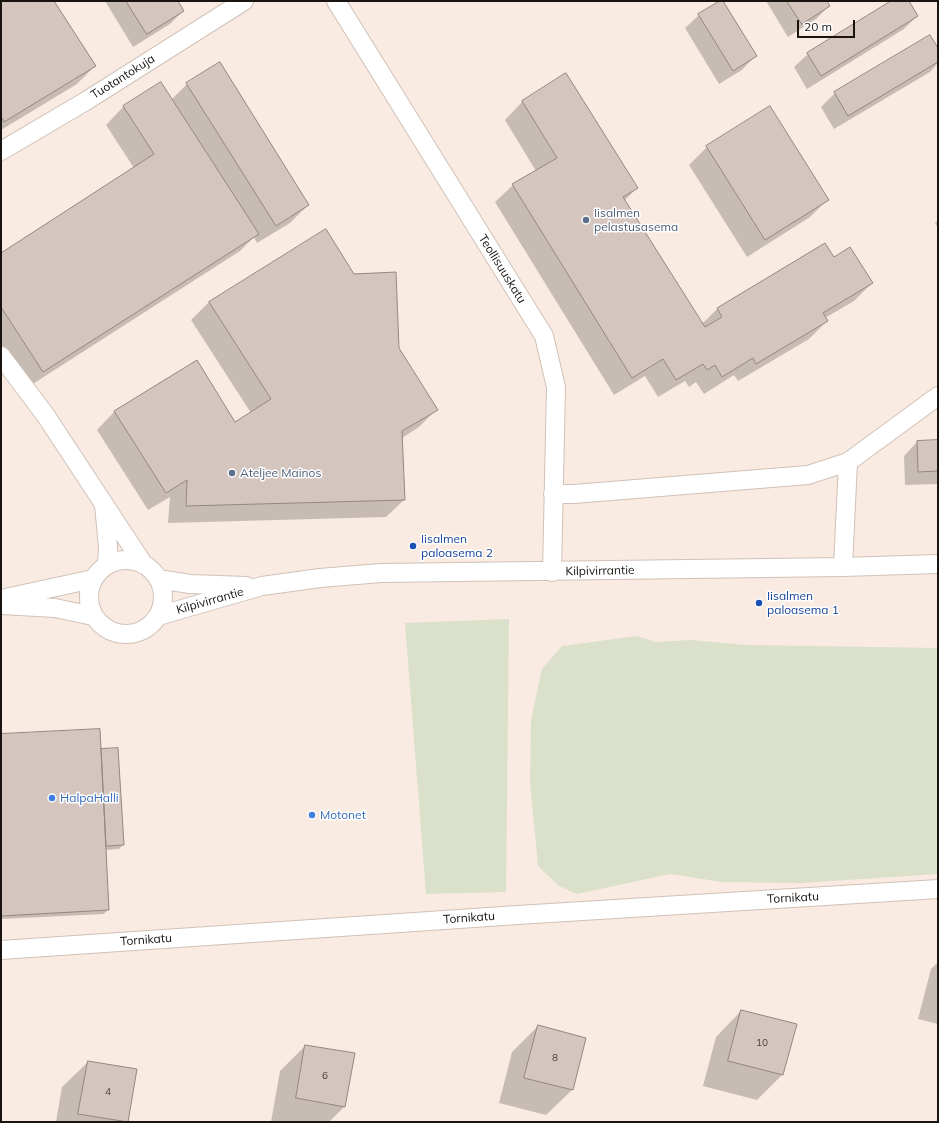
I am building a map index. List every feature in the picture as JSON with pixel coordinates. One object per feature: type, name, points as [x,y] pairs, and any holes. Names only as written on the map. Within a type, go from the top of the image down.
[{"type":"street","name":"Tuotantokuja","points":[[1,151],[86,101],[244,1]]},
{"type":"street","name":"Teollisuuskatu","points":[[336,1],[544,336],[556,387],[552,572]]},
{"type":"street","points":[[1,356],[46,416],[144,565]]},
{"type":"street","points":[[553,494],[574,494],[808,475],[848,462],[938,396]]},
{"type":"street","points":[[843,567],[848,462]]},
{"type":"street","points":[[104,502],[108,547],[107,565]]},
{"type":"street","points":[[116,561],[136,561],[144,565],[152,571],[162,588],[162,607],[158,616],[152,624],[136,634],[116,634],[107,630],[99,624],[89,607],[89,588],[93,579],[99,571],[116,561]]},
{"type":"street","name":"Kilpivirrantie","points":[[158,616],[262,586],[320,578],[381,574],[843,567],[938,564]]},
{"type":"street","points":[[1,599],[93,579]]},
{"type":"street","name":"Kilpivirrantie","points":[[158,579],[190,584],[262,586]]},
{"type":"street","points":[[1,605],[55,608],[93,616]]},
{"type":"street","name":"Tornikatu","points":[[1,950],[518,915],[938,889]]},
{"type":"green space","points":[[509,619],[506,892],[426,894],[405,623]]},
{"type":"green space","points":[[637,636],[656,642],[691,640],[746,645],[938,648],[938,874],[801,883],[722,882],[670,874],[577,894],[559,886],[538,866],[530,782],[531,720],[542,669],[562,646]]},
{"type":"building","points":[[1,1],[54,1],[96,66],[4,122],[1,116]]},
{"type":"building","points":[[126,1],[178,1],[184,11],[147,34]]},
{"type":"building","points":[[720,1],[723,1],[757,56],[733,71],[698,14]]},
{"type":"building","points":[[787,1],[827,1],[830,6],[802,24]]},
{"type":"building","points":[[891,1],[909,1],[918,16],[821,76],[807,53]]},
{"type":"building","points":[[930,35],[938,48],[938,62],[848,116],[834,92]]},
{"type":"building","points":[[220,62],[309,205],[276,226],[186,83]]},
{"type":"building","name":"Iisalmen pelastusasema","points":[[566,73],[638,188],[623,197],[705,327],[722,317],[717,308],[825,243],[834,257],[850,247],[873,283],[823,313],[828,321],[756,364],[753,358],[722,377],[715,365],[707,370],[703,364],[676,380],[663,359],[632,378],[512,184],[557,158],[522,101]]},
{"type":"building","points":[[161,82],[259,234],[43,372],[1,307],[1,253],[154,154],[123,106]]},
{"type":"building","points":[[770,106],[829,200],[765,240],[706,146]]},
{"type":"building","points":[[326,229],[354,274],[396,272],[399,348],[438,410],[402,431],[405,500],[186,506],[187,480],[166,493],[114,411],[197,360],[235,422],[271,399],[209,302]]},
{"type":"building","points":[[938,440],[938,471],[918,472],[917,441]]},
{"type":"building","name":"HalpaHalli","points":[[100,729],[109,910],[1,916],[1,734]]},
{"type":"building","points":[[118,748],[124,845],[106,846],[101,749]]},
{"type":"building","points":[[741,1010],[797,1024],[783,1075],[728,1061]]},
{"type":"building","points":[[538,1025],[586,1038],[573,1090],[524,1078]]},
{"type":"building","points":[[305,1045],[355,1053],[345,1107],[296,1098]]},
{"type":"building","points":[[88,1061],[137,1069],[128,1122],[78,1114]]},
{"type":"place","name":"Iisalmen pelastusasema","points":[[586,220]]},
{"type":"place","name":"Ateljee Mainos","points":[[232,473]]},
{"type":"place","name":"Iisalmen paloasema 2","points":[[413,546]]},
{"type":"place","name":"Iisalmen paloasema 1","points":[[759,603]]},
{"type":"place","name":"HalpaHalli","points":[[52,798]]},
{"type":"place","name":"Motonet","points":[[312,815]]}]
